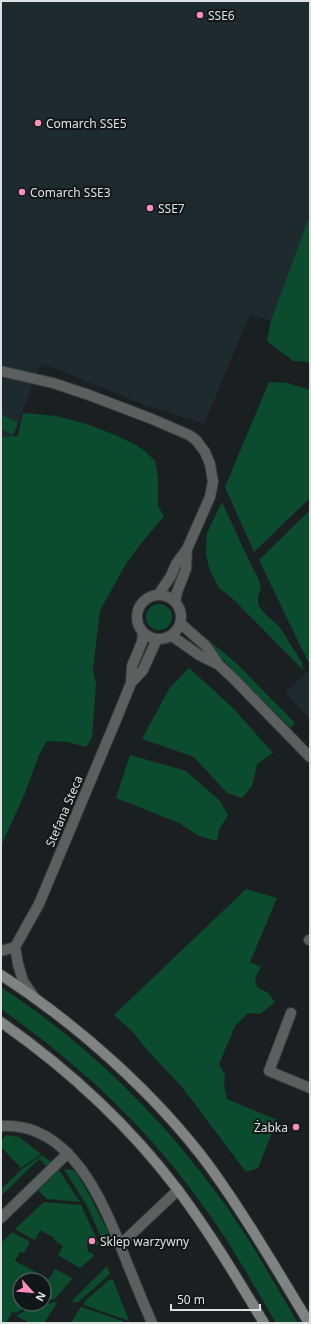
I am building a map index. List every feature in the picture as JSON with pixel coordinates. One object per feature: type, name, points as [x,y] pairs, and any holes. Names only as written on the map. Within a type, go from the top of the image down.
[{"type":"main road","points":[[1,975],[34,998],[93,1044],[146,1094],[177,1127],[209,1166],[245,1217],[309,1323]]},
{"type":"main road","points":[[1,1022],[59,1065],[100,1103],[143,1147],[178,1190],[210,1234],[264,1323]]},
{"type":"street","points":[[1,371],[89,395],[179,430],[196,440],[205,452],[209,459],[213,482],[210,497],[187,549],[176,564],[171,576],[158,595]]},
{"type":"street","points":[[175,602],[177,592],[186,569],[187,549]]},
{"type":"street","points":[[158,595],[164,596],[175,602],[180,608],[181,616],[180,623],[172,636],[164,639],[157,639],[152,638],[143,632],[137,620],[140,606],[145,600],[151,596],[158,595]]},
{"type":"street","points":[[180,623],[206,646],[219,665],[310,757]]},
{"type":"street","name":"Stefana Steca","points":[[15,947],[39,904],[131,683],[132,666],[142,642],[143,632]]},
{"type":"street","points":[[172,636],[199,655],[219,665]]},
{"type":"street","name":"Stefana Steca","points":[[131,683],[143,670],[157,639]]},
{"type":"street","points":[[1,951],[15,947],[23,981],[34,998]]},
{"type":"street","points":[[291,1013],[270,1071],[310,1088]]},
{"type":"street","points":[[1,1126],[24,1128],[40,1133],[55,1142],[68,1153],[98,1196],[152,1323]]},
{"type":"street","points":[[1,1218],[68,1153]]},
{"type":"street","points":[[120,1245],[178,1190]]},
{"type":"shaded area","points":[[1,1],[310,1],[310,214],[271,321],[250,314],[204,424],[145,405],[41,363],[13,437],[1,446]]},
{"type":"shaded area","points":[[310,669],[310,719],[285,693]]},
{"type":"green space","points":[[310,214],[310,362],[293,361],[267,341],[271,321]]},
{"type":"green space","points":[[269,382],[287,383],[310,390],[310,498],[254,552],[225,487]]},
{"type":"green space","points":[[23,413],[56,416],[87,424],[115,435],[145,451],[155,461],[158,478],[158,506],[164,516],[126,564],[100,610],[93,669],[96,684],[92,738],[86,747],[68,742],[47,741],[39,755],[25,793],[1,846],[1,437],[18,436]]},
{"type":"green space","points":[[1,414],[18,423],[13,435],[1,429]]},
{"type":"green space","points":[[222,502],[259,580],[261,589],[258,596],[258,605],[266,615],[279,626],[302,662],[303,670],[233,599],[219,588],[209,568],[206,554],[207,533]]},
{"type":"green space","points":[[310,510],[310,666],[259,560]]},
{"type":"green space","points":[[159,604],[168,608],[172,617],[168,626],[159,630],[150,626],[146,617],[150,608]]},
{"type":"green space","points":[[206,638],[236,663],[295,723],[290,728],[204,640]]},
{"type":"green space","points":[[189,668],[233,708],[273,753],[257,764],[252,786],[242,798],[227,793],[194,757],[142,739],[169,689]]},
{"type":"green space","points":[[130,755],[186,771],[219,800],[228,815],[219,830],[217,841],[199,836],[179,823],[116,798]]},
{"type":"green space","points":[[246,889],[277,898],[250,962],[261,967],[255,978],[257,987],[268,993],[275,1002],[260,1014],[248,1013],[235,1026],[219,1064],[225,1075],[224,1086],[227,1099],[277,1120],[258,1168],[246,1172],[182,1087],[148,1051],[133,1032],[114,1015]]},
{"type":"green space","points":[[1,987],[32,1008],[91,1055],[171,1136],[229,1210],[250,1242],[298,1323],[276,1323],[242,1264],[183,1178],[111,1099],[58,1052],[1,1009]]},
{"type":"green space","points":[[6,1135],[19,1137],[41,1154],[21,1168],[1,1147],[1,1141]]},
{"type":"green space","points":[[42,1155],[51,1162],[48,1165],[45,1165],[39,1159],[1,1196],[1,1189],[22,1169]]},
{"type":"green space","points":[[64,1169],[76,1172],[90,1196],[110,1236],[105,1245],[87,1206]]},
{"type":"green space","points":[[59,1170],[80,1202],[47,1199],[38,1190]]},
{"type":"green space","points":[[44,1202],[81,1205],[99,1244],[96,1246],[95,1240],[90,1239],[87,1243],[88,1252],[92,1253],[94,1256],[80,1268],[58,1255],[63,1246],[54,1240],[55,1238],[40,1230],[35,1240],[16,1230],[16,1228]]},
{"type":"green space","points":[[12,1232],[30,1242],[24,1253],[20,1252],[15,1261],[36,1272],[12,1272],[12,1312],[6,1323],[1,1323],[1,1243]]},
{"type":"green space","points":[[107,1266],[110,1274],[77,1303],[72,1301]]},
{"type":"green space","points":[[55,1269],[72,1278],[55,1299],[52,1300],[52,1274]]},
{"type":"green space","points":[[109,1280],[113,1280],[129,1321],[84,1305],[84,1302]]},
{"type":"green space","points":[[52,1303],[57,1303],[52,1311]]},
{"type":"green space","points":[[82,1307],[128,1323],[71,1323]]},
{"type":"green space","points":[[22,1312],[51,1312],[44,1323],[30,1323],[16,1316]]},
{"type":"place","name":"SSE6","points":[[200,15]]},
{"type":"place","name":"Comarch SSE5","points":[[38,123]]},
{"type":"place","name":"Comarch SSE3","points":[[22,192]]},
{"type":"place","name":"SSE7","points":[[150,208]]},
{"type":"place","name":"Żabka","points":[[296,1127]]},
{"type":"place","name":"Sklep warzywny","points":[[92,1241]]}]
